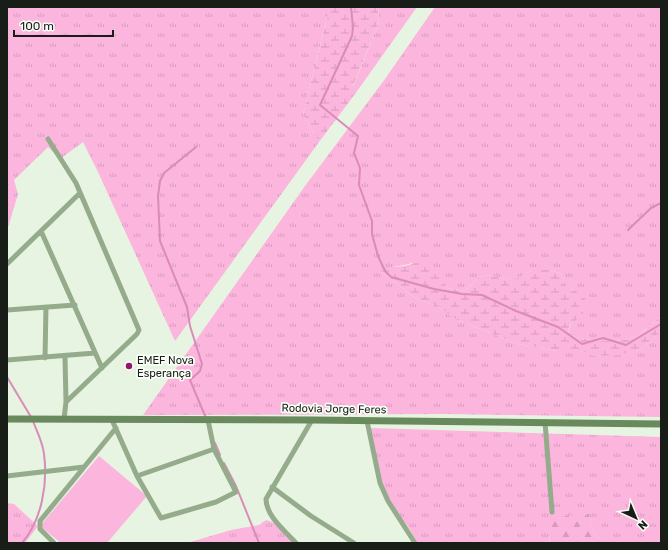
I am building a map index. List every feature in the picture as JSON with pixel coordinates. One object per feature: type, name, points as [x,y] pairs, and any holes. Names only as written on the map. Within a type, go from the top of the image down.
[{"type":"main road","name":"Rodovia Jorge Feres","points":[[7,419],[312,420],[661,424]]},
{"type":"street","points":[[48,139],[68,168],[139,327],[137,334],[66,402]]},
{"type":"street","points":[[7,264],[80,193]]},
{"type":"street","points":[[41,231],[102,368]]},
{"type":"street","points":[[7,310],[75,305]]},
{"type":"street","points":[[45,358],[46,307]]},
{"type":"street","points":[[7,360],[95,354]]},
{"type":"street","points":[[64,419],[66,402],[65,357]]},
{"type":"street","points":[[112,420],[137,476],[161,518],[216,502],[236,492],[214,449],[208,420]]},
{"type":"street","points":[[296,543],[274,518],[268,508],[266,499],[312,420]]},
{"type":"street","points":[[367,421],[380,483],[388,501],[415,543]]},
{"type":"street","points":[[545,422],[552,512]]},
{"type":"street","points":[[54,543],[40,529],[39,524],[116,428]]},
{"type":"street","points":[[137,476],[214,449]]},
{"type":"street","points":[[7,476],[84,467]]},
{"type":"street","points":[[272,487],[311,516],[354,543]]},
{"type":"green space","points":[[7,7],[327,7],[327,17],[303,114],[319,142],[175,341],[83,142],[60,159],[48,147],[14,180],[18,194],[7,231]]},
{"type":"green space","points":[[327,7],[378,7],[379,22],[353,86],[355,94],[319,142],[303,114],[327,18]]},
{"type":"green space","points":[[378,7],[417,7],[355,94],[353,87],[379,22]]},
{"type":"green space","points":[[435,7],[661,7],[661,317],[640,334],[630,339],[603,341],[584,339],[569,334],[569,328],[571,325],[582,315],[575,291],[566,285],[560,273],[550,270],[532,270],[519,278],[506,279],[488,275],[479,277],[465,291],[448,288],[442,281],[412,263],[388,268],[381,272],[414,297],[440,308],[457,320],[518,344],[557,351],[580,351],[595,356],[640,350],[661,332],[661,417],[445,414],[143,415],[305,186],[385,79]]},
{"type":"green space","points":[[420,262],[429,263],[448,288],[465,291],[479,277],[488,275],[506,279],[519,278],[532,270],[550,270],[560,273],[566,285],[584,297],[587,303],[582,315],[570,325],[569,334],[584,339],[603,341],[630,339],[643,332],[661,317],[661,332],[640,350],[618,355],[595,356],[580,351],[557,351],[518,344],[457,320],[440,308],[414,297],[381,272],[384,268],[404,266]]},
{"type":"green space","points":[[370,428],[661,437],[661,543],[601,543],[592,527],[589,514],[559,518],[550,526],[549,543],[418,543],[407,525],[393,511],[380,483]]},
{"type":"green space","points":[[99,456],[147,496],[107,543],[61,543],[40,526]]},
{"type":"green space","points":[[7,503],[14,504],[38,526],[25,543],[7,543]]},
{"type":"green space","points":[[589,514],[592,527],[601,543],[549,543],[549,528],[556,520],[566,516]]},
{"type":"green space","points":[[266,520],[278,526],[294,543],[187,543],[231,530],[259,525]]},
{"type":"waterway","points":[[351,7],[353,27],[352,36],[320,105],[358,136],[354,153],[360,168],[359,185],[372,221],[372,234],[378,256],[385,271],[391,277],[434,289],[462,294],[482,295],[516,311],[558,327],[582,344],[603,338],[626,345],[661,324]]},
{"type":"waterway","points":[[196,147],[164,173],[160,181],[158,196],[160,241],[187,307],[190,326],[202,364],[200,371],[190,380],[206,418]]},
{"type":"waterway","points":[[628,230],[651,208],[661,203]]},
{"type":"waterway","points":[[7,377],[31,417]]},
{"type":"waterway","points":[[22,543],[29,534],[39,512],[44,489],[45,465],[43,450],[33,421]]},
{"type":"waterway","points":[[215,443],[220,455]]},
{"type":"waterway","points":[[224,463],[236,486],[259,543]]},
{"type":"place","name":"EMEF Nova Esperança","points":[[129,366]]}]
